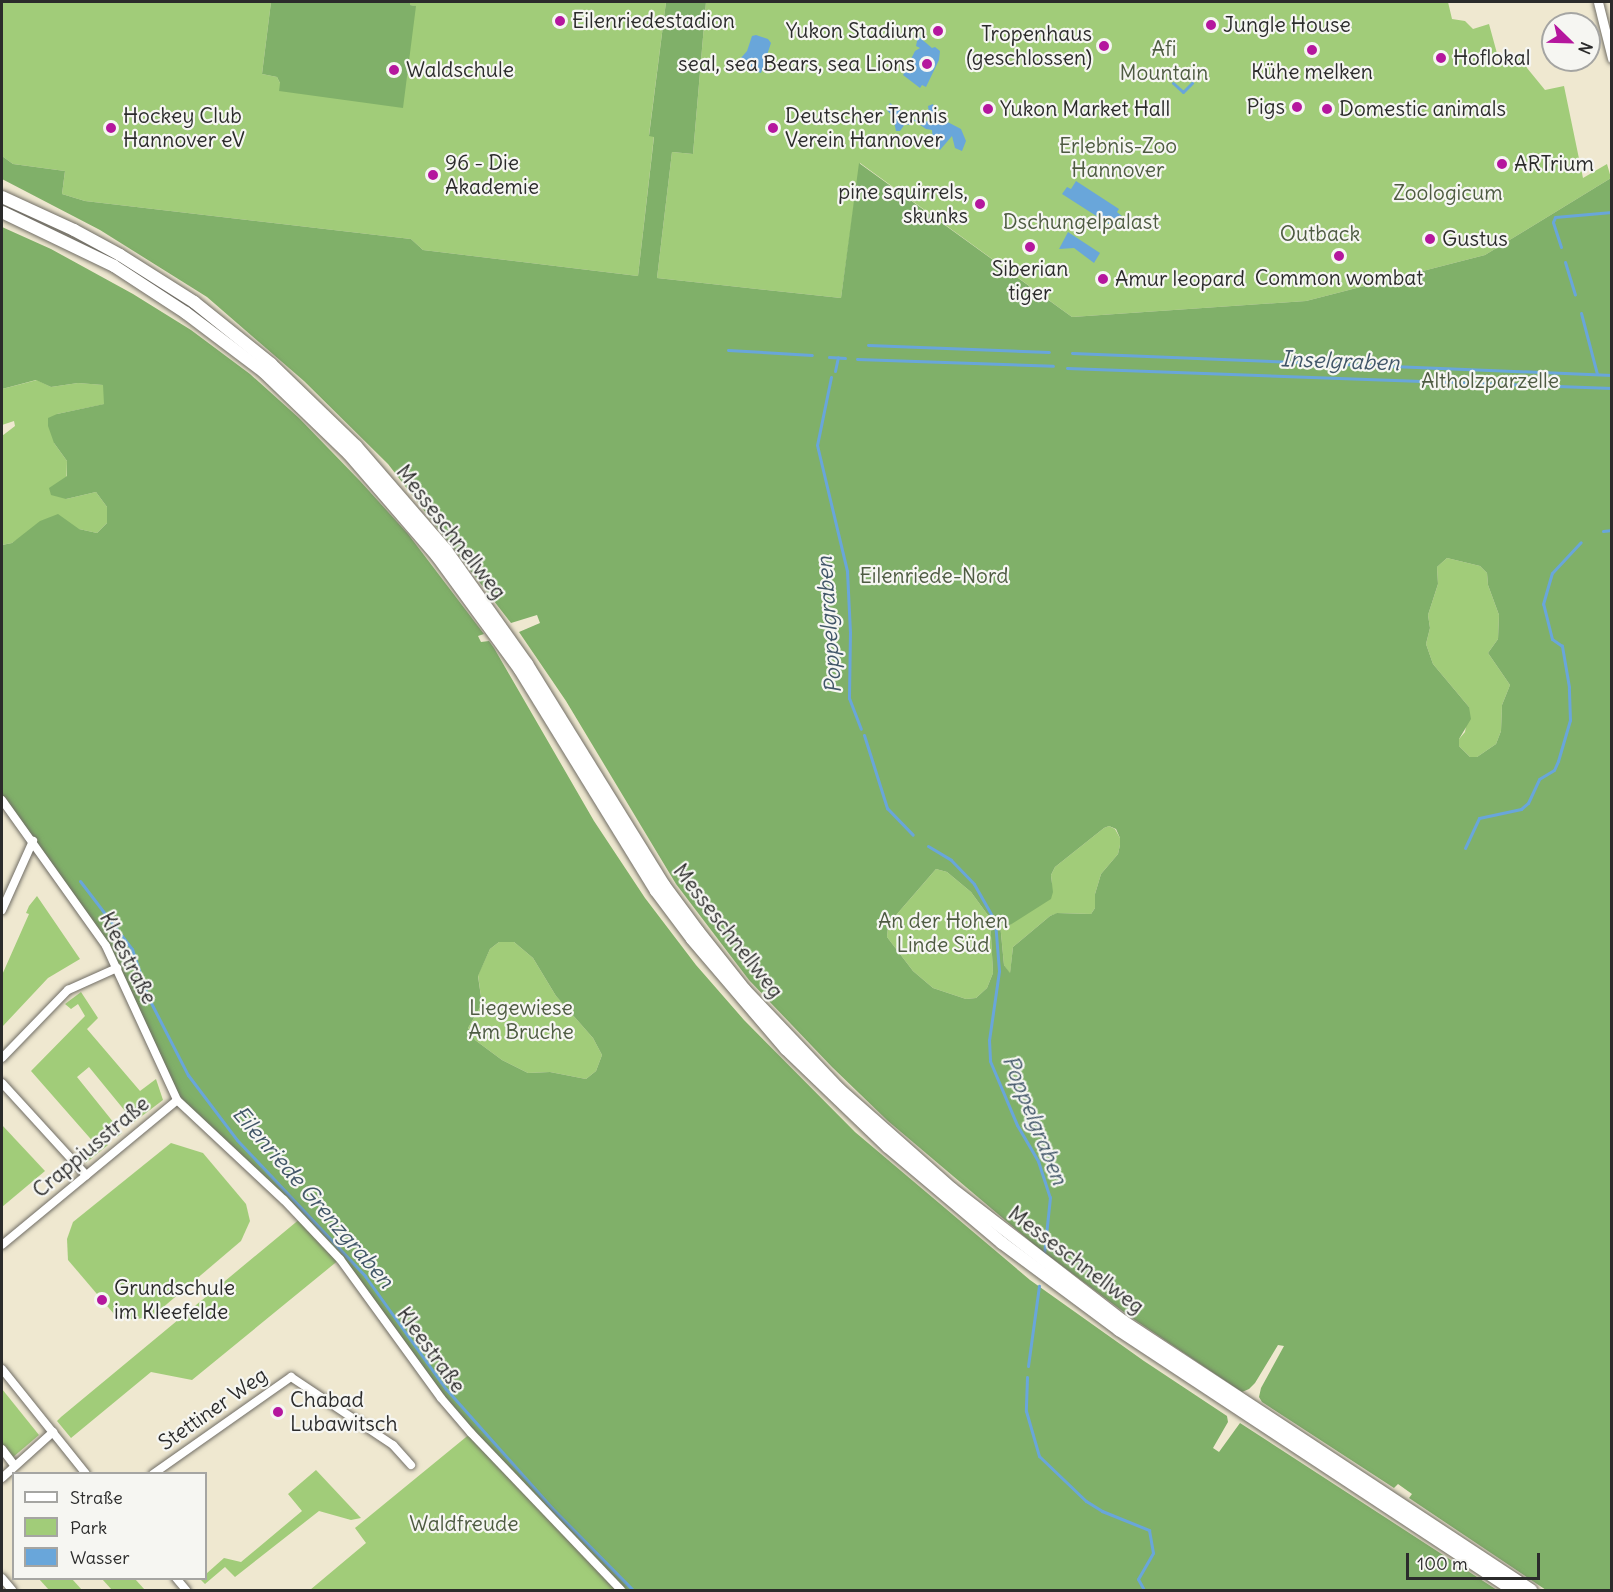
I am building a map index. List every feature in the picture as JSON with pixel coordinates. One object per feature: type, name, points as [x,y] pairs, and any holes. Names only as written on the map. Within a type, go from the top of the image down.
[{"type":"highway","name":"Messeschnellweg","points":[[2,197],[102,245],[194,302],[271,364],[356,446],[446,550],[527,664],[658,876],[698,931],[745,990],[846,1096],[971,1204],[1123,1321],[1531,1590]]},
{"type":"highway","name":"Messeschnellweg","points":[[2,214],[31,225],[114,266],[206,327],[264,372],[349,454],[437,556],[520,670],[656,891],[692,939],[778,1040],[849,1111],[1002,1243],[1119,1330],[1514,1590]]},
{"type":"street","points":[[1598,2],[1611,58]]},
{"type":"street","name":"Kleestraße","points":[[2,800],[93,925],[117,968],[177,1100],[277,1193],[340,1259],[441,1398],[471,1433],[621,1590]]},
{"type":"street","points":[[2,910],[33,841]]},
{"type":"street","points":[[2,1058],[68,990],[117,968]]},
{"type":"street","points":[[2,1083],[86,1176]]},
{"type":"street","name":"Crappiusstraße","points":[[2,1245],[177,1100]]},
{"type":"street","points":[[2,1369],[85,1472]]},
{"type":"street","name":"Stettiner Weg","points":[[154,1472],[291,1377],[393,1445],[411,1465]]},
{"type":"street","points":[[2,1478],[53,1432]]},
{"type":"street","points":[[2,1449],[15,1466]]},
{"type":"street","points":[[2,1578],[12,1590]]},
{"type":"green space","name":"96 - Die Akademie","points":[[2,2],[271,2],[262,74],[277,77],[280,83],[415,6],[410,5],[410,2],[666,2],[649,135],[654,136],[638,276],[423,250],[411,239],[85,201],[62,194],[65,171],[13,164],[2,156]]},
{"type":"green space","points":[[271,2],[410,2],[410,5],[416,6],[403,108],[279,91],[280,83],[277,77],[262,74]]},
{"type":"green space","name":"Eilenriede-Nord","points":[[666,2],[706,2],[693,154],[672,152],[657,278],[841,298],[859,163],[1072,317],[1306,301],[1485,255],[1611,178],[1611,1590],[1546,1590],[1409,1498],[1412,1494],[1398,1484],[1394,1488],[1262,1402],[1259,1397],[1261,1388],[1284,1346],[1278,1345],[1255,1383],[1242,1392],[1129,1316],[1037,1247],[888,1121],[832,1067],[749,980],[676,884],[566,701],[519,632],[540,623],[537,615],[511,623],[388,464],[304,381],[207,297],[100,230],[2,179],[2,156],[13,164],[65,171],[62,194],[85,201],[411,239],[423,250],[638,276],[654,137],[649,136]],"holes":[[[1447,558],[1480,566],[1487,573],[1488,585],[1499,615],[1498,639],[1488,653],[1510,685],[1502,705],[1501,731],[1496,744],[1477,757],[1470,757],[1459,746],[1459,739],[1471,719],[1469,707],[1433,664],[1426,644],[1430,628],[1428,615],[1438,584],[1437,567]],[[1109,826],[1116,829],[1120,845],[1118,854],[1101,874],[1095,894],[1095,908],[1091,914],[1057,913],[1050,916],[1013,947],[1010,973],[1004,965],[1000,923],[1010,925],[1051,899],[1053,892],[1051,875],[1055,867]],[[936,869],[947,872],[971,892],[990,918],[993,973],[987,988],[976,998],[966,999],[933,988],[913,971],[887,937],[888,927]]]},
{"type":"green space","name":"Erlebnis-Zoo Hannover","points":[[706,2],[1448,2],[1452,19],[1465,21],[1473,29],[1489,24],[1498,57],[1491,63],[1521,52],[1527,68],[1545,90],[1564,86],[1583,178],[1607,164],[1611,178],[1485,255],[1306,301],[1072,317],[860,163],[841,298],[657,278],[672,152],[693,154]]},
{"type":"green space","points":[[2,227],[51,249],[133,294],[191,330],[250,374],[299,418],[408,534],[484,634],[478,636],[481,642],[489,641],[494,648],[594,821],[645,898],[696,965],[744,1020],[855,1132],[1030,1280],[1144,1361],[1227,1416],[1228,1422],[1213,1448],[1219,1452],[1240,1423],[1497,1590],[621,1590],[471,1433],[368,1295],[284,1200],[184,1109],[106,946],[2,800],[2,545],[12,543],[40,521],[58,514],[79,529],[97,533],[107,523],[107,507],[96,492],[66,499],[51,495],[49,488],[67,476],[67,461],[54,443],[48,426],[48,418],[104,404],[103,385],[78,383],[51,387],[36,380],[2,389]],"holes":[[[499,942],[514,942],[533,958],[556,996],[593,1038],[602,1055],[596,1071],[586,1079],[550,1072],[528,1073],[502,1060],[475,1040],[468,1028],[482,1004],[478,976],[490,949]]]},
{"type":"green space","points":[[37,380],[51,387],[78,383],[104,385],[105,404],[57,414],[54,443],[67,461],[66,499],[96,492],[107,507],[107,523],[97,533],[79,529],[23,536],[12,543],[2,545],[2,436],[15,426],[14,421],[2,425],[2,389]]},
{"type":"green space","points":[[1447,558],[1480,566],[1487,573],[1488,585],[1499,615],[1498,639],[1488,653],[1510,685],[1502,705],[1501,731],[1496,744],[1477,757],[1470,757],[1459,746],[1459,739],[1465,732],[1469,707],[1433,664],[1426,644],[1430,628],[1428,615],[1438,584],[1437,567]]},
{"type":"green space","points":[[1109,826],[1115,829],[1120,838],[1120,845],[1118,854],[1101,874],[1095,894],[1095,908],[1091,914],[1058,913],[1050,916],[1013,947],[1010,974],[1004,965],[1000,923],[1010,925],[1052,883],[1051,875],[1055,867]]},
{"type":"green space","name":"An der Hohen Linde Süd","points":[[936,869],[947,872],[971,892],[990,918],[993,973],[987,988],[976,998],[966,999],[933,988],[913,971],[887,937],[888,927],[897,914]]},
{"type":"green space","points":[[37,896],[80,959],[48,978],[2,1027],[2,975],[29,914],[26,913],[29,906]]},
{"type":"green space","name":"Liegewiese Am Bruche","points":[[499,942],[514,942],[533,958],[556,996],[593,1038],[602,1055],[596,1071],[586,1079],[550,1072],[528,1073],[502,1060],[475,1040],[468,1028],[482,1004],[478,975],[490,949]]},
{"type":"green space","points":[[81,992],[98,1018],[87,1029],[140,1091],[156,1079],[163,1100],[134,1122],[89,1067],[77,1077],[122,1133],[117,1137],[111,1131],[103,1138],[108,1145],[86,1163],[86,1154],[96,1145],[31,1071],[85,1016],[78,1004],[71,1009],[65,1004]]},
{"type":"green space","points":[[2,1125],[45,1171],[2,1207]]},
{"type":"green space","points":[[171,1143],[203,1153],[246,1204],[250,1221],[241,1241],[154,1315],[134,1320],[114,1314],[68,1260],[67,1239],[73,1222]]},
{"type":"green space","points":[[301,1218],[340,1259],[192,1380],[151,1372],[71,1438],[57,1421],[61,1417]]},
{"type":"green space","points":[[2,1389],[39,1435],[12,1458],[2,1446]]},
{"type":"green space","name":"Waldfreude","points":[[471,1433],[621,1590],[310,1590],[366,1543],[355,1528]]},
{"type":"green space","points":[[316,1470],[361,1518],[351,1520],[319,1511],[235,1577],[225,1567],[205,1584],[201,1580],[207,1580],[207,1573],[224,1558],[241,1562],[302,1511],[288,1494]]},
{"type":"green space","points":[[40,1580],[73,1580],[82,1590],[49,1590]]},
{"type":"green space","points":[[103,1580],[136,1580],[145,1590],[112,1590]]},
{"type":"water","points":[[752,36],[768,39],[771,43],[761,73],[743,67],[740,59],[747,51]]},
{"type":"water","points":[[918,36],[932,48],[935,47],[940,51],[939,60],[926,87],[922,85],[920,88],[903,75],[915,51],[920,48],[916,46]]},
{"type":"water","points":[[890,103],[912,119],[925,122],[930,120],[928,106],[933,104],[938,117],[961,129],[966,141],[962,151],[955,148],[952,136],[940,150],[933,142],[932,130],[926,129],[913,120],[909,125],[905,124],[900,131],[896,131],[893,117],[886,109]]},
{"type":"water","points":[[1076,181],[1119,209],[1117,212],[1123,217],[1115,228],[1062,194],[1067,187],[1071,189]]},
{"type":"water","points":[[1068,232],[1100,253],[1094,263],[1074,248],[1059,249]]},
{"type":"waterway","points":[[1173,83],[1183,92],[1192,83]]},
{"type":"waterway","points":[[1561,247],[1553,222],[1555,217],[1612,212]]},
{"type":"waterway","points":[[1565,262],[1575,295]]},
{"type":"waterway","points":[[1581,313],[1597,374]]},
{"type":"waterway","points":[[868,345],[1049,352]]},
{"type":"waterway","points":[[728,350],[812,355]]},
{"type":"waterway","points":[[1072,353],[1612,375]]},
{"type":"waterway","name":"Inselgraben","points":[[829,357],[845,358]]},
{"type":"waterway","name":"Poppelgraben","points":[[835,371],[838,357]]},
{"type":"waterway","name":"Inselgraben","points":[[857,359],[1053,366]]},
{"type":"waterway","name":"Inselgraben","points":[[1067,368],[1612,388]]},
{"type":"waterway","name":"Poppelgraben","points":[[831,377],[817,445],[847,571],[850,632],[849,698],[861,729]]},
{"type":"waterway","points":[[1603,531],[1612,530]]},
{"type":"waterway","points":[[1465,848],[1479,818],[1521,809],[1528,803],[1539,779],[1554,770],[1558,761],[1570,720],[1569,687],[1562,646],[1552,639],[1543,604],[1552,573],[1581,542]]},
{"type":"waterway","name":"Poppelgraben","points":[[864,735],[887,808],[913,835]]},
{"type":"waterway","name":"Poppelgraben","points":[[928,846],[951,860],[974,884],[995,921],[999,971],[989,1040],[990,1061],[1017,1125],[1038,1161],[1050,1197],[1044,1254]]},
{"type":"waterway","name":"Eilenriede Grenzgraben","points":[[80,881],[132,949],[148,997],[188,1075],[237,1140],[365,1276],[446,1389],[552,1508],[633,1590]]},
{"type":"waterway","name":"Poppelgraben","points":[[1028,1366],[1039,1286]]},
{"type":"waterway","name":"Poppelgraben","points":[[1027,1377],[1026,1411],[1039,1456],[1086,1501],[1102,1511],[1149,1530],[1153,1553],[1138,1579],[1144,1590]]},
{"type":"place","name":"Eilenriedestadion","points":[[560,21]]},
{"type":"place","name":"Jungle House","points":[[1211,25]]},
{"type":"place","name":"Yukon Stadium","points":[[938,31]]},
{"type":"place","name":"Tropenhaus (geschlossen)","points":[[1104,46]]},
{"type":"place","name":"Kühe melken","points":[[1312,50]]},
{"type":"place","name":"Hoflokal","points":[[1441,58]]},
{"type":"place","name":"seal, sea Bears, sea Lions","points":[[927,64]]},
{"type":"place","name":"Waldschule","points":[[394,70]]},
{"type":"place","name":"Pigs","points":[[1297,107]]},
{"type":"place","name":"Yukon Market Hall","points":[[988,109]]},
{"type":"place","name":"Domestic animals","points":[[1327,109]]},
{"type":"place","name":"Hockey Club Hannover eV","points":[[111,128]]},
{"type":"place","name":"Deutscher Tennis Verein Hannover","points":[[773,128]]},
{"type":"place","name":"ARTrium","points":[[1502,164]]},
{"type":"place","name":"96 - Die Akademie","points":[[433,175]]},
{"type":"place","name":"pine squirrels, skunks","points":[[980,204]]},
{"type":"place","name":"Gustus","points":[[1430,239]]},
{"type":"place","name":"Siberian tiger","points":[[1030,247]]},
{"type":"place","name":"Common wombat","points":[[1339,256]]},
{"type":"place","name":"Amur leopard","points":[[1103,279]]},
{"type":"place","name":"Grundschule im Kleefelde","points":[[102,1300]]},
{"type":"place","name":"Chabad Lubawitsch","points":[[278,1412]]},
{"type":"park label","name":"Afi Mountain","points":[[1164,61]]},
{"type":"park label","name":"Zoologicum","points":[[1448,193]]},
{"type":"park label","name":"Dschungelpalast","points":[[1081,222]]},
{"type":"park label","name":"Outback","points":[[1320,234]]},
{"type":"park label","name":"Altholzparzelle","points":[[1490,381]]}]
